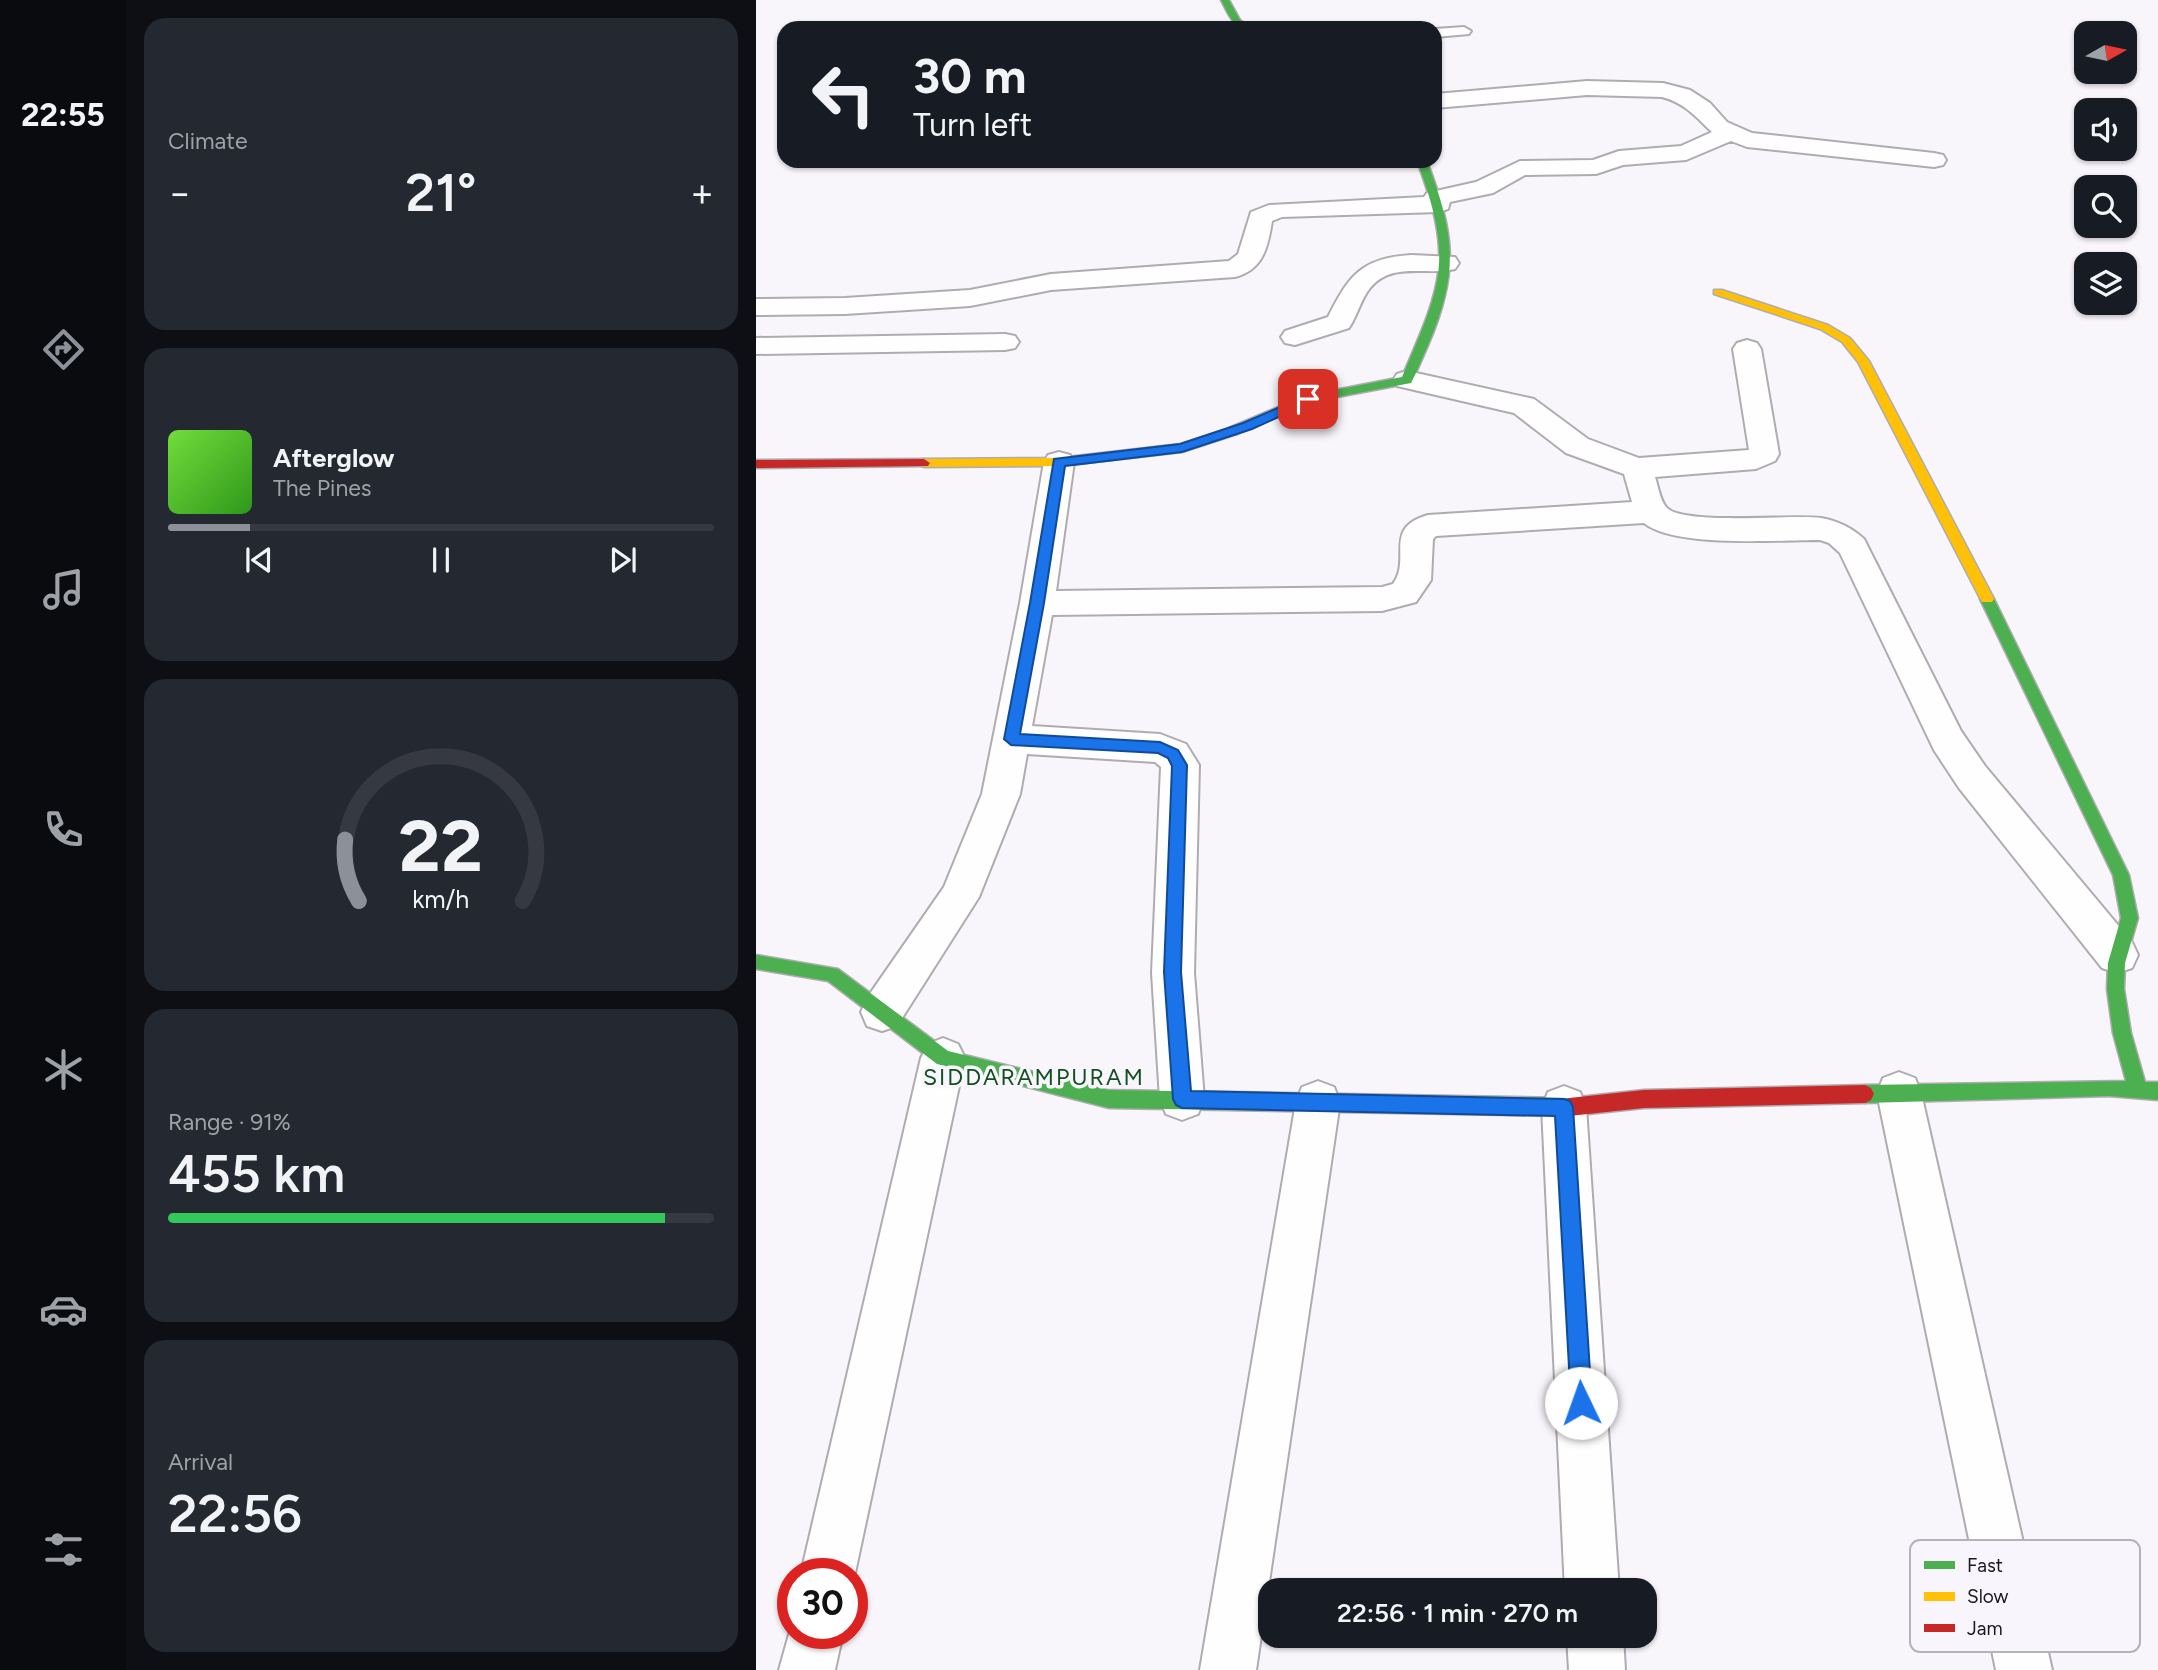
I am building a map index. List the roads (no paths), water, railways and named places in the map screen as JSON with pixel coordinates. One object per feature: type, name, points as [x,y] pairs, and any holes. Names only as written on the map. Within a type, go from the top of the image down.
[{"type":"street","points":[[1225,0],[1236,21]]},
{"type":"street","points":[[1442,100],[1587,88],[1663,90],[1682,95],[1730,134],[1747,140],[1934,160]]},
{"type":"street","points":[[756,307],[845,306],[970,298],[1051,282],[1235,269],[1246,265],[1251,257],[1260,217],[1267,212],[1437,201],[1484,188],[1520,168],[1596,167],[1619,158],[1686,153],[1730,134]]},
{"type":"street","points":[[1407,380],[1433,313],[1446,263],[1437,201],[1425,168]]},
{"type":"street","points":[[1294,337],[1339,322],[1358,285],[1373,270],[1388,264],[1446,263]]},
{"type":"street","points":[[1718,292],[1824,327],[1846,340],[1863,361],[1984,592],[2122,875],[2130,908],[2127,934],[2117,955],[2116,988],[2120,1027],[2138,1090]]},
{"type":"street","points":[[756,346],[1005,342]]},
{"type":"street","points":[[756,464],[1059,462],[1182,448],[1247,426],[1308,399],[1407,380],[1524,406],[1577,446],[1637,468],[1756,459],[1764,454],[1747,349]]},
{"type":"street","points":[[882,1012],[959,897],[1001,794],[1037,603],[1059,462]]},
{"type":"street","points":[[1637,468],[1651,512],[1666,524],[1698,528],[1821,529],[1840,534],[1853,547],[1947,740],[1972,777],[2117,955]]},
{"type":"street","points":[[1037,603],[1382,599],[1404,594],[1414,580],[1417,534],[1428,526],[1651,512]]},
{"type":"street","points":[[1011,739],[1160,748],[1173,754],[1180,765],[1173,972],[1182,1099]]},
{"type":"street","points":[[756,962],[831,974],[943,1058],[1109,1098],[1564,1107],[1644,1099],[2158,1091]]},
{"type":"street","points":[[831,1558],[943,1058]]},
{"type":"street","points":[[1899,1093],[1996,1540]]},
{"type":"street","points":[[1228,1670],[1318,1102]]},
{"type":"street","points":[[1564,1107],[1591,1578]]},
{"type":"street","points":[[1596,1648],[1597,1670]]},
{"type":"street","points":[[807,1670],[812,1649]]},
{"type":"street","points":[[2020,1652],[2024,1670]]},
{"type":"lane","points":[[1442,33],[1464,31]]},
{"type":"district","name":"SIDDARAMPURAM","points":[[1034,1077]]}]
